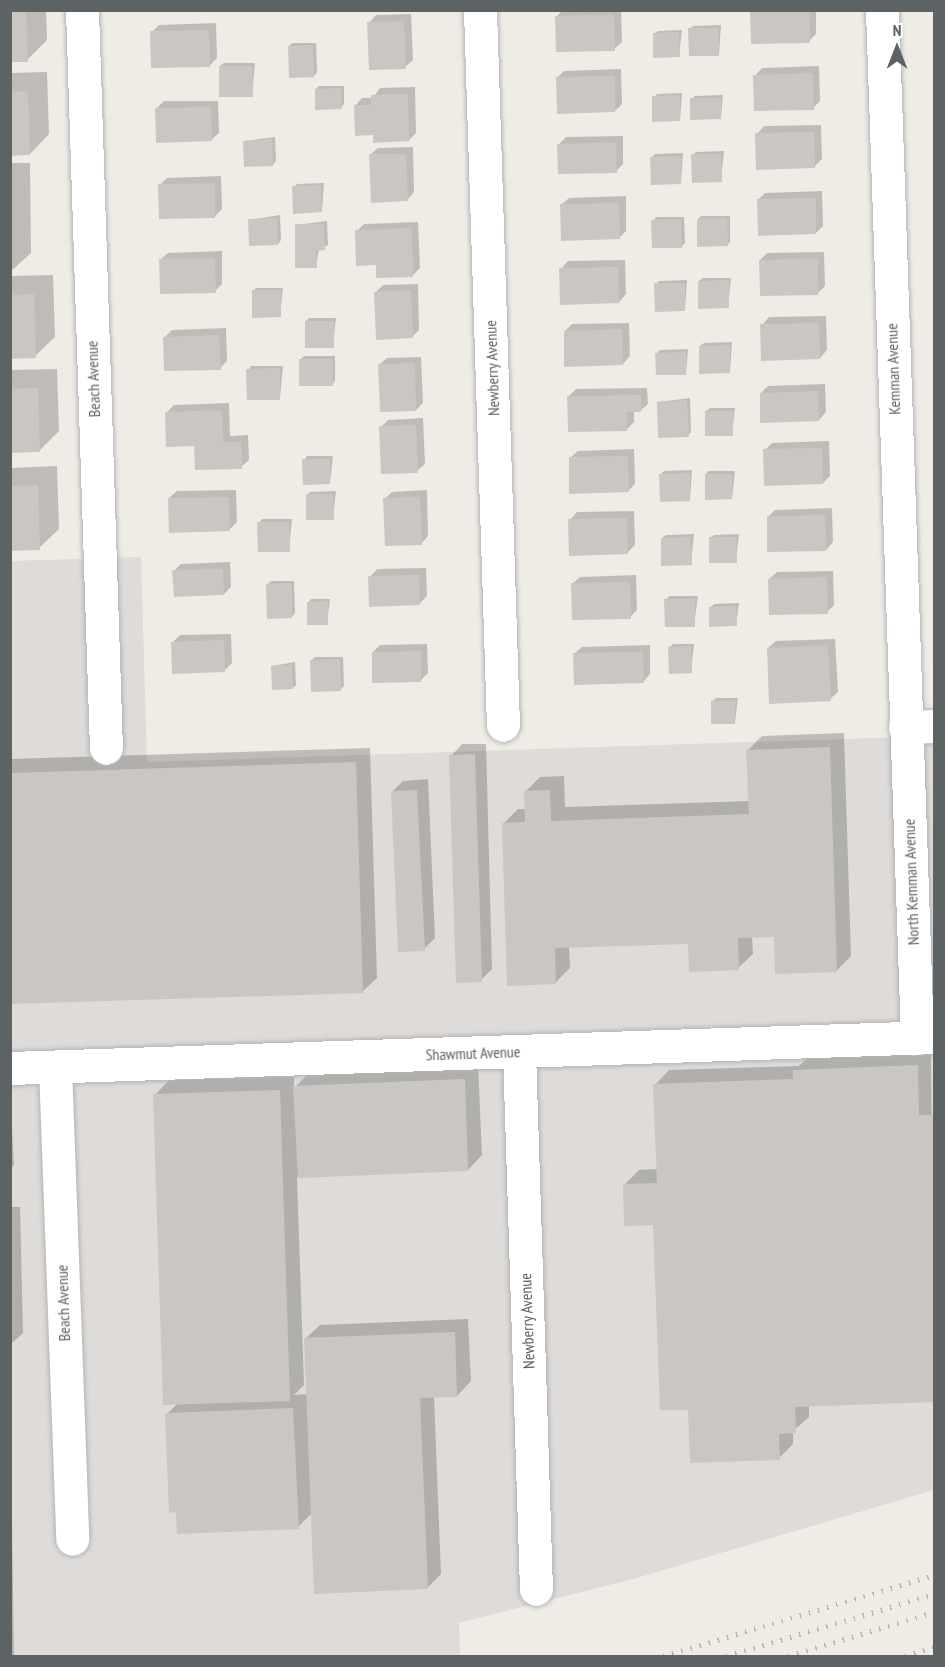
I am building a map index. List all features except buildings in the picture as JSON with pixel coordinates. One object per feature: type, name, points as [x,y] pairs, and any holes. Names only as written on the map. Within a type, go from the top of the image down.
[{"type":"street","name":"Beach Avenue","points":[[82,10],[106,748]]},
{"type":"street","name":"Newberry Avenue","points":[[480,10],[503,725]]},
{"type":"street","name":"Kemman Avenue","points":[[882,10],[920,726]]},
{"type":"street","name":"North Kemman Avenue","points":[[920,726],[926,1038]]},
{"type":"street","name":"Shawmut Avenue","points":[[10,1068],[926,1038]]},
{"type":"street","name":"Newberry Avenue","points":[[519,1052],[536,1589]]},
{"type":"street","name":"Beach Avenue","points":[[55,1067],[72,1539]]},
{"type":"shaded area","points":[[141,557],[147,762],[934,736],[934,1490],[633,1579],[459,1623],[460,1656],[11,1656],[10,561]]},
{"type":"railway","points":[[663,1656],[934,1575]]},
{"type":"railway","points":[[726,1656],[934,1594]]},
{"type":"railway","points":[[788,1656],[934,1612]]},
{"type":"railway","points":[[905,1656],[934,1647]]}]
